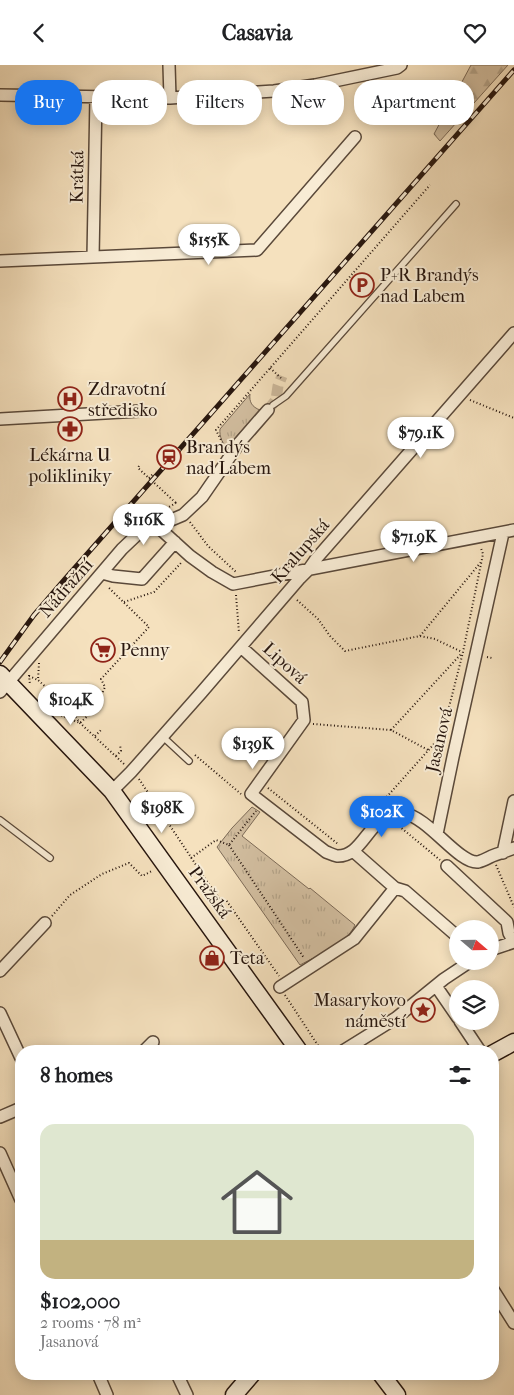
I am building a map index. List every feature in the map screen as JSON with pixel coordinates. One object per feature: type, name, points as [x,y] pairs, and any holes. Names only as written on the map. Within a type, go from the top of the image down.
[{"type":"main road","name":"Pražská","points":[[2,683],[112,791],[296,1045]]},
{"type":"main road","points":[[499,1048],[514,1041]]},
{"type":"main road","points":[[234,1395],[247,1380]]},
{"type":"main road","points":[[386,1380],[397,1395]]},
{"type":"street","points":[[169,65],[170,98]]},
{"type":"street","points":[[167,98],[274,91],[315,85],[397,68],[401,65]]},
{"type":"street","points":[[0,95],[92,97]]},
{"type":"street","name":"Krátká","points":[[93,257],[95,125]]},
{"type":"street","points":[[0,261],[258,250],[356,137]]},
{"type":"street","name":"Kralupská","points":[[112,791],[132,772],[514,333]]},
{"type":"street","name":"Nádražní","points":[[2,683],[108,574],[141,531],[184,515],[196,503],[210,487],[240,442],[271,408]]},
{"type":"street","points":[[0,419],[140,411]]},
{"type":"street","points":[[157,526],[190,556],[233,584],[509,532]]},
{"type":"street","name":"Jasanová","points":[[437,834],[476,655],[509,532]]},
{"type":"street","points":[[108,574],[142,579],[175,542]]},
{"type":"street","name":"Lipová","points":[[241,647],[302,703],[304,720]]},
{"type":"street","points":[[304,720],[251,794],[326,852],[344,851],[382,818],[392,814],[408,814],[422,821],[468,860],[478,862],[514,848]]},
{"type":"street","points":[[498,854],[514,801]]},
{"type":"street","points":[[344,851],[396,888],[405,891],[449,929]]},
{"type":"street","points":[[447,866],[507,922],[509,933],[514,942],[499,947]]},
{"type":"street","points":[[280,987],[354,939],[396,888]]},
{"type":"street","points":[[0,971],[45,923]]},
{"type":"street","points":[[353,1045],[396,1018],[458,970]]},
{"type":"street","points":[[436,986],[449,1005]]},
{"type":"street","points":[[0,1013],[15,1046]]},
{"type":"street","points":[[468,1030],[482,1045]]},
{"type":"street","points":[[150,1045],[153,1042]]},
{"type":"street","points":[[0,1117],[15,1111]]},
{"type":"street","points":[[0,1153],[15,1187]]},
{"type":"street","points":[[499,1300],[514,1323]]},
{"type":"street","points":[[101,1380],[107,1395]]},
{"type":"street","points":[[180,1380],[187,1395]]},
{"type":"lane","points":[[271,408],[286,396],[456,204]]},
{"type":"lane","points":[[162,736],[189,761]]},
{"type":"lane","points":[[0,820],[50,858]]},
{"type":"path","points":[[230,458],[216,431],[430,185]]},
{"type":"path","points":[[270,368],[281,378]]},
{"type":"path","points":[[466,398],[514,418],[513,424]]},
{"type":"path","points":[[139,466],[138,468],[157,483],[176,503]]},
{"type":"path","points":[[149,478],[154,473]]},
{"type":"path","points":[[373,813],[442,735],[463,652],[483,554],[481,545]]},
{"type":"path","points":[[420,636],[481,561]]},
{"type":"path","points":[[80,723],[96,708],[105,687],[101,679],[149,627],[106,585],[108,574]]},
{"type":"path","points":[[235,588],[241,647]]},
{"type":"path","points":[[294,596],[318,619],[330,636],[345,651],[420,636],[435,639],[463,652],[492,658]]},
{"type":"path","points":[[390,730],[463,652]]},
{"type":"path","points":[[38,680],[39,663]]},
{"type":"path","points":[[29,676],[38,680],[70,709],[80,723],[124,765]]},
{"type":"path","points":[[70,709],[96,708]]},
{"type":"path","points":[[304,720],[313,724],[390,730],[429,750]]},
{"type":"path","points":[[94,737],[102,729]]},
{"type":"path","points":[[116,757],[121,751],[120,745]]},
{"type":"path","points":[[191,751],[245,798],[251,794]]},
{"type":"path","points":[[138,777],[222,902],[226,900],[282,980],[280,987],[318,1045]]},
{"type":"path","points":[[260,782],[344,851]]},
{"type":"path","points":[[229,845],[262,803]]},
{"type":"path","points":[[388,816],[447,866]]},
{"type":"path","points":[[191,858],[216,841],[229,845],[310,967]]},
{"type":"path","points":[[498,854],[514,907]]},
{"type":"path","points":[[45,923],[70,895],[102,874],[129,863],[142,876],[154,870]]},
{"type":"green space","points":[[471,65],[508,65],[474,103],[474,80],[463,80]]},
{"type":"green space","points":[[439,125],[454,125],[440,141],[434,134]]},
{"type":"green space","points":[[250,394],[252,404],[260,410],[235,438],[228,450],[224,446],[220,429]]},
{"type":"green space","points":[[252,807],[260,812],[242,836],[355,925],[351,932],[338,944],[300,965],[217,847]]},
{"type":"tunnel","points":[[268,410],[276,400],[282,376]]},
{"type":"railway","points":[[0,662],[34,615],[65,579],[514,70]]},
{"type":"place","name":"P+R Brandýs nad Labem","points":[[362,285]]},
{"type":"place","name":"Zdravotní středisko","points":[[70,399]]},
{"type":"place","name":"Lékárna U polikliniky","points":[[70,429]]},
{"type":"place","name":"Brandýs nad Labem","points":[[169,457]]},
{"type":"place","name":"Penny","points":[[103,650]]},
{"type":"place","name":"Teta","points":[[212,958]]},
{"type":"place","name":"Masarykovo náměstí","points":[[423,1010]]}]
